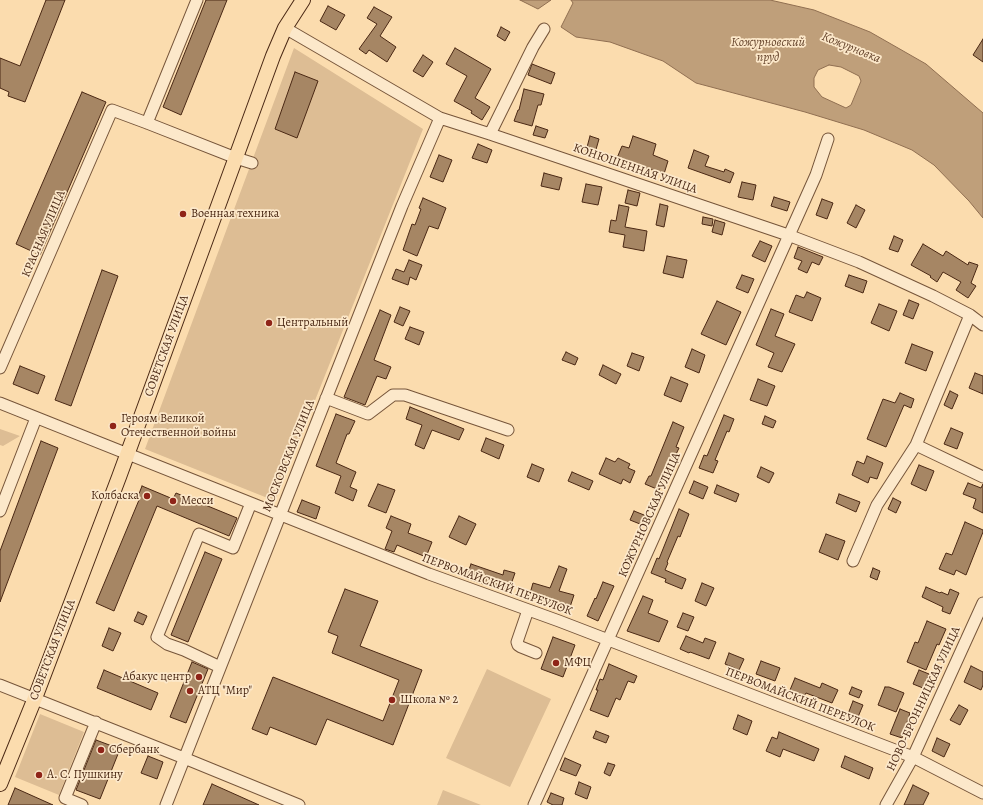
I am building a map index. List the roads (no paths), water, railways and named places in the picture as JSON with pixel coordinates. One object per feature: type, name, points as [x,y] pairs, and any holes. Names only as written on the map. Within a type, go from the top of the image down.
[{"type":"main road","name":"СОВЕТСКАЯ УЛИЦА","points":[[0,784],[35,698],[128,454],[273,56],[285,28],[303,0]]},
{"type":"street","points":[[197,0],[147,123],[252,163]]},
{"type":"street","name":"КОНЮШЕННАЯ УЛИЦА","points":[[285,28],[440,118],[788,235],[859,262],[933,296],[970,315],[982,324]]},
{"type":"street","points":[[490,134],[544,28]]},
{"type":"street","name":"КРАСНАЯ УЛИЦА","points":[[0,368],[112,110],[147,123]]},
{"type":"street","name":"МОСКОВСКАЯ УЛИЦА","points":[[166,805],[326,398],[400,200],[440,118]]},
{"type":"street","name":"КОЖУРНОВСКАЯ УЛИЦА","points":[[534,805],[816,175],[828,138]]},
{"type":"street","points":[[854,561],[877,505],[916,445],[970,315]]},
{"type":"street","points":[[326,398],[368,414],[393,395],[405,395],[508,430]]},
{"type":"street","name":"ПЕРВОМАЙСКИЙ ПЕРЕУЛОК","points":[[0,403],[422,571],[608,640],[913,757],[983,793]]},
{"type":"street","points":[[0,511],[36,418]]},
{"type":"street","points":[[916,445],[983,477]]},
{"type":"street","points":[[220,667],[184,650],[167,644],[158,637],[199,534],[233,548],[251,503]]},
{"type":"street","name":"НОВО-БРОННИЦКАЯ УЛИЦА","points":[[886,805],[913,757],[983,603]]},
{"type":"street","points":[[528,610],[517,642],[521,647],[536,653]]},
{"type":"street","points":[[0,685],[96,722],[299,805]]},
{"type":"street","points":[[82,805],[65,798],[96,722]]},
{"type":"water","points":[[520,0],[551,0],[538,9]]},
{"type":"water","name":"Кожурновский пруд","points":[[571,0],[770,0],[814,10],[870,32],[926,64],[983,113],[983,218],[969,201],[934,165],[912,150],[864,130],[805,112],[696,83],[663,61],[610,42],[576,37],[561,27],[573,3]],"holes":[[[829,65],[841,67],[859,76],[861,81],[851,105],[846,108],[822,97],[814,87],[814,78],[818,70]]]},
{"type":"place","name":"Военная техника","points":[[183,214]]},
{"type":"place","name":"Центральный","points":[[269,323]]},
{"type":"place","name":"Героям Великой Отечественной войны","points":[[113,426]]},
{"type":"place","name":"Колбаска","points":[[147,496]]},
{"type":"place","name":"Месси","points":[[173,501]]},
{"type":"place","name":"МФЦ","points":[[556,663]]},
{"type":"place","name":"Абакус центр","points":[[199,677]]},
{"type":"place","name":"АТЦ \"Мир\"","points":[[190,691]]},
{"type":"place","name":"Школа № 2","points":[[392,700]]},
{"type":"place","name":"Сбербанк","points":[[101,750]]},
{"type":"place","name":"А. С. Пушкину","points":[[39,775]]},
{"type":"water label","name":"Кожурновка","points":[[851,48]]}]
